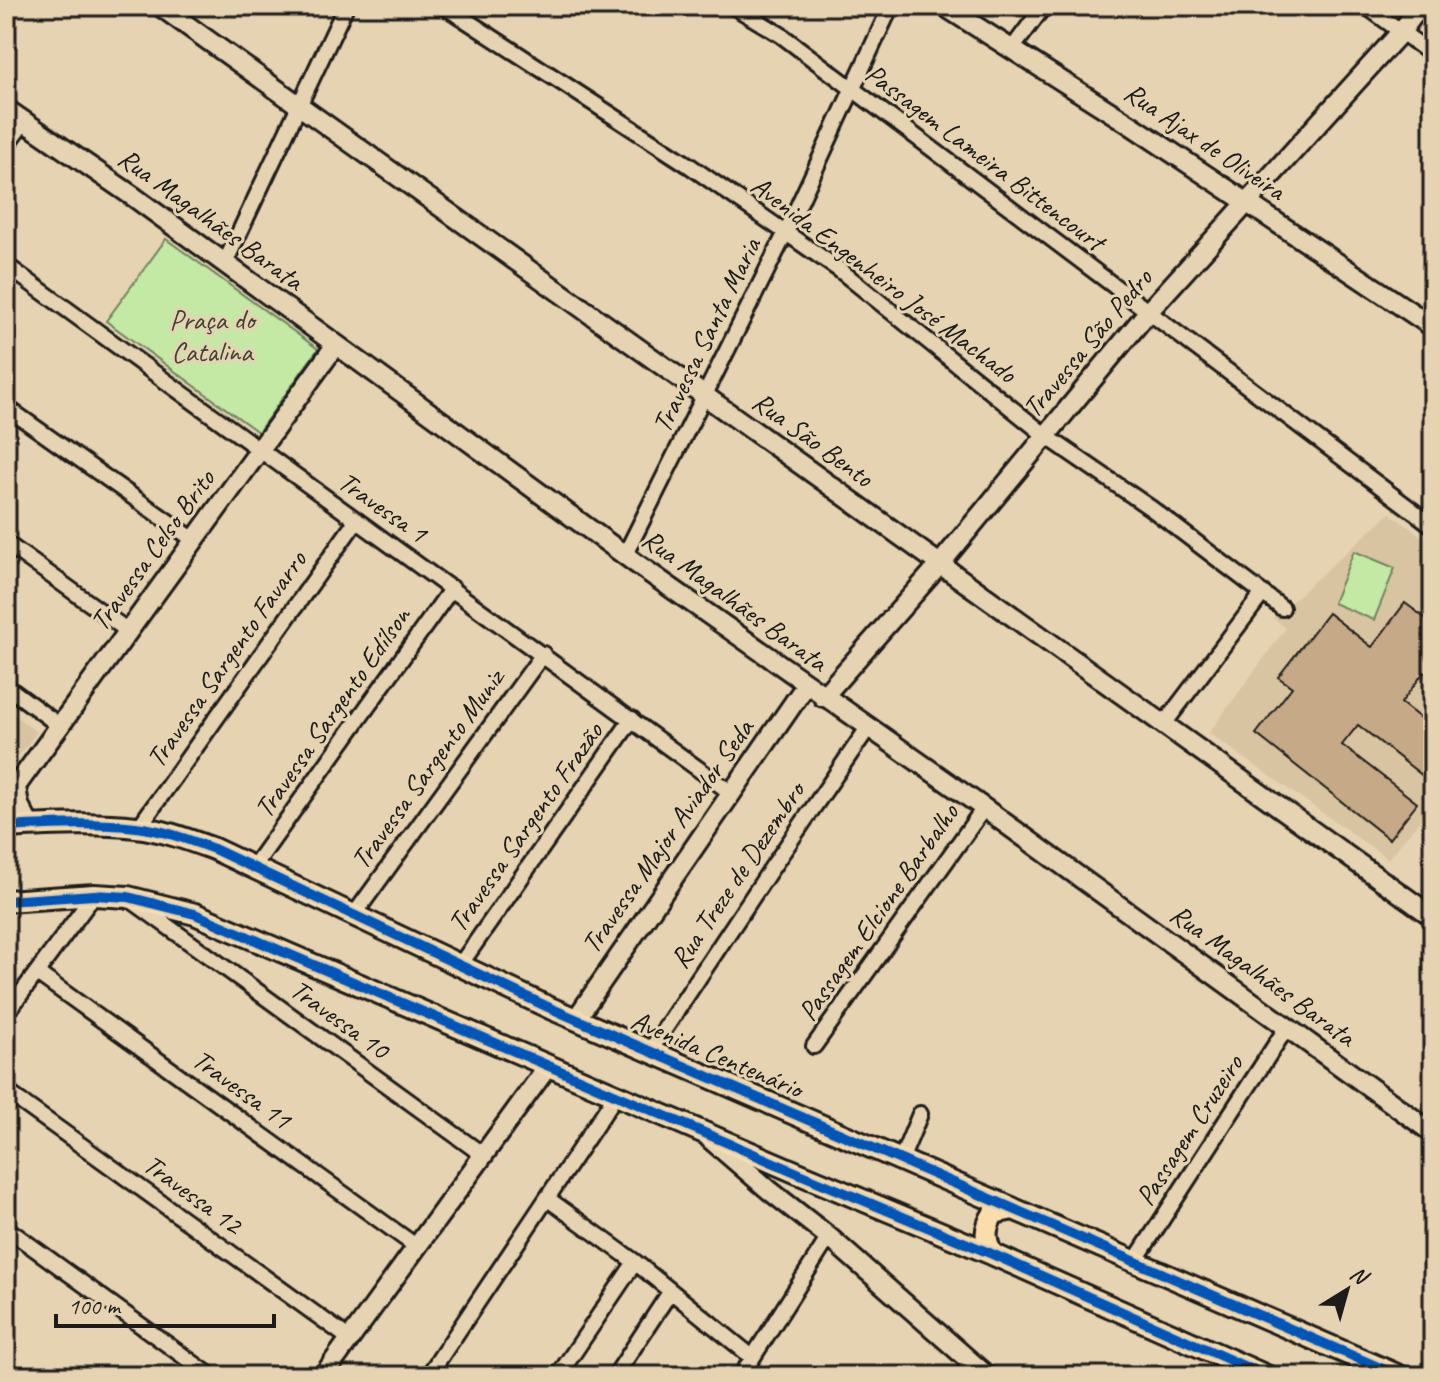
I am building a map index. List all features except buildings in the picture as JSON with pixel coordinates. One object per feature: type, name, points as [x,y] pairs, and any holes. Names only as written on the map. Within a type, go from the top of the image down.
[{"type":"main road","name":"Avenida Centenário","points":[[6,827],[79,824],[139,827],[181,837],[254,866],[576,1019],[1399,1376]]},
{"type":"main road","points":[[6,901],[94,895],[128,897],[166,905],[234,929],[992,1254],[1266,1376]]},
{"type":"main road","points":[[955,1238],[970,1231],[977,1221],[979,1208],[971,1191]]},
{"type":"main road","points":[[992,1254],[986,1237],[987,1223],[994,1213],[1013,1209]]},
{"type":"street","name":"Rua São Bento","points":[[160,6],[1433,917]]},
{"type":"street","points":[[225,263],[346,6]]},
{"type":"street","name":"Avenida Engenheiro José Machado","points":[[444,6],[614,115],[841,271],[1046,436],[1152,509],[1282,608]]},
{"type":"street","name":"Passagem Lameira Bittencourt","points":[[733,6],[781,35],[1433,526]]},
{"type":"street","name":"Travessa Santa Maria","points":[[625,555],[786,232],[891,6]]},
{"type":"street","name":"Rua Ajax de Oliveira","points":[[944,6],[1246,201],[1433,327]]},
{"type":"street","points":[[1012,49],[1044,6]]},
{"type":"street","points":[[1366,6],[1433,55]]},
{"type":"street","name":"Travessa São Pedro","points":[[823,697],[940,564],[1148,312],[1401,32],[1420,6]]},
{"type":"street","name":"Rua Magalhães Barata","points":[[6,109],[79,158],[625,555],[984,808],[1433,1133]]},
{"type":"street","points":[[6,146],[24,122]]},
{"type":"street","name":"Travessa 1","points":[[6,265],[730,792]]},
{"type":"street","name":"Travessa Celso Brito","points":[[30,826],[11,793],[335,346]]},
{"type":"street","points":[[6,407],[194,540]]},
{"type":"street","name":"Travessa Sargento Favarro","points":[[139,827],[356,521]]},
{"type":"street","points":[[6,543],[128,631]]},
{"type":"street","name":"Travessa Sargento Edílson","points":[[254,866],[452,588]]},
{"type":"street","points":[[1164,724],[1263,593]]},
{"type":"street","name":"Travessa Sargento Muniz","points":[[354,915],[543,654]]},
{"type":"street","name":"Travessa Major Aviador Seda","points":[[576,1019],[806,685]]},
{"type":"street","points":[[6,686],[60,726]]},
{"type":"street","name":"Travessa Sargento Frazão","points":[[460,965],[632,719]]},
{"type":"street","name":"Rua Treze de Dezembro","points":[[650,1051],[868,728]]},
{"type":"street","name":"Passagem Elcione Barbalho","points":[[814,1046],[984,808]]},
{"type":"street","points":[[6,1014],[94,895]]},
{"type":"street","name":"Travessa 10","points":[[128,897],[483,1155]]},
{"type":"street","name":"Travessa 11","points":[[37,973],[417,1247]]},
{"type":"street","name":"Passagem Cruzeiro","points":[[1135,1261],[1287,1027]]},
{"type":"street","points":[[323,1376],[548,1066]]},
{"type":"street","name":"Travessa 12","points":[[6,1091],[350,1339]]},
{"type":"street","points":[[428,1376],[616,1095]]},
{"type":"street","points":[[901,1160],[920,1114]]},
{"type":"street","points":[[702,1132],[829,1237],[966,1369],[987,1376]]},
{"type":"street","points":[[774,1194],[773,1187],[780,1177],[800,1174]]},
{"type":"street","points":[[548,1199],[635,1262],[752,1357]]},
{"type":"street","points":[[6,1228],[211,1376]]},
{"type":"street","points":[[741,1376],[829,1237]]},
{"type":"street","points":[[558,1376],[635,1262]]},
{"type":"street","points":[[615,1376],[670,1292]]},
{"type":"shaded area","points":[[1390,513],[1433,545],[1433,804],[1388,859],[1209,733],[1286,628],[1273,618]]},
{"type":"shaded area","points":[[6,701],[10,712],[37,732],[6,773]]},
{"type":"green space","name":"Praça do Catalina","points":[[166,239],[318,349],[258,432],[106,321]]},
{"type":"green space","points":[[1354,551],[1395,568],[1374,620],[1333,603]]},
{"type":"cycle path","points":[[6,827],[120,825],[166,833],[214,849],[550,1008],[1399,1376]]},
{"type":"cycle path","points":[[6,901],[94,895],[128,897],[195,914],[992,1254],[1266,1376]]}]
